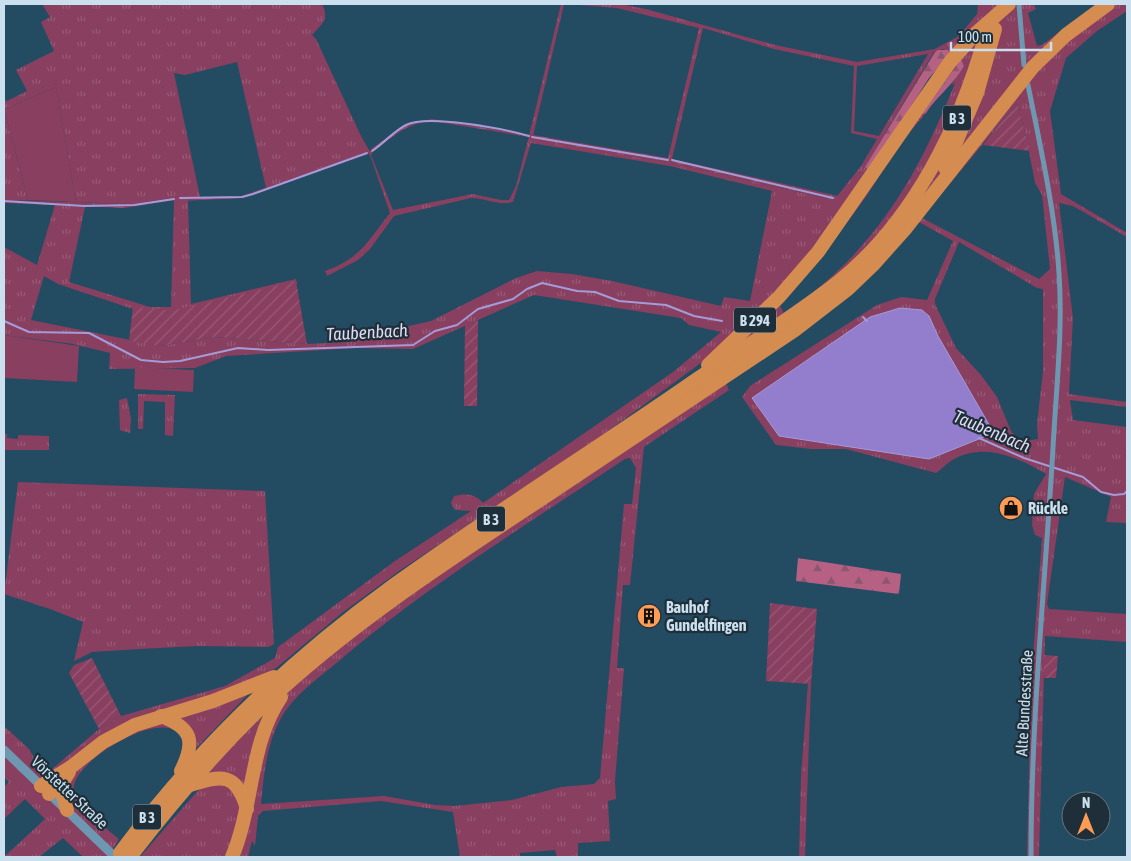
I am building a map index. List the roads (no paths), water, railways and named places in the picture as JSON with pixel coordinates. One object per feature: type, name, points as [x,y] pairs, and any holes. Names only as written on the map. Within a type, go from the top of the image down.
[{"type":"highway","name":"B 294","points":[[688,385],[779,298],[818,252],[950,62],[1005,4]]},
{"type":"highway","points":[[934,191],[1023,84],[1029,66],[1108,4]]},
{"type":"highway","name":"B 3","points":[[122,856],[176,782],[223,730],[288,676],[396,598],[823,310],[848,289],[879,259],[934,191],[974,102],[990,31],[950,132],[914,196],[886,234],[839,282],[787,320],[394,585],[340,625],[288,676],[190,785],[122,856]]},
{"type":"highway","points":[[45,790],[91,750],[116,734],[161,716],[288,676]]},
{"type":"highway","points":[[232,857],[241,836],[260,742],[288,676]]},
{"type":"highway","points":[[161,716],[178,723],[187,732],[189,739],[188,756],[176,782]]},
{"type":"highway","points":[[67,810],[63,796],[64,780],[71,768]]},
{"type":"highway","points":[[190,785],[215,778],[229,779],[238,786],[247,808]]},
{"type":"highway","points":[[45,790],[64,780]]},
{"type":"street","points":[[1005,4],[1029,66]]},
{"type":"street","name":"Alte Bundesstraße","points":[[1023,84],[1052,212],[1059,272],[1060,312],[1047,550],[1037,685],[1031,857]]},
{"type":"street","name":"Vörstetter Straße","points":[[4,750],[102,843],[122,856]]},
{"type":"waterway","points":[[372,151],[406,125],[417,122],[431,121],[467,124],[529,136]]},
{"type":"waterway","points":[[532,137],[668,160]]},
{"type":"waterway","points":[[180,198],[242,197],[367,153]]},
{"type":"waterway","points":[[672,160],[833,198]]},
{"type":"waterway","points":[[4,201],[84,206],[134,205],[174,199]]},
{"type":"waterway","name":"Taubenbach","points":[[4,321],[29,332],[89,333],[141,360],[163,362],[180,361],[238,348],[268,350],[413,345],[435,331],[457,325],[478,309],[513,299],[527,289],[542,283],[577,291],[595,292],[619,301],[666,305],[694,316],[722,321]]},
{"type":"waterway","name":"Taubenbach","points":[[863,317],[867,321]]},
{"type":"waterway","name":"Taubenbach","points":[[979,438],[1024,458],[1083,477],[1101,492],[1114,495],[1124,494],[1127,491]]},
{"type":"place","name":"Rückle","points":[[1011,508]]},
{"type":"place","name":"Bauhof Gundelfingen","points":[[649,616]]}]
